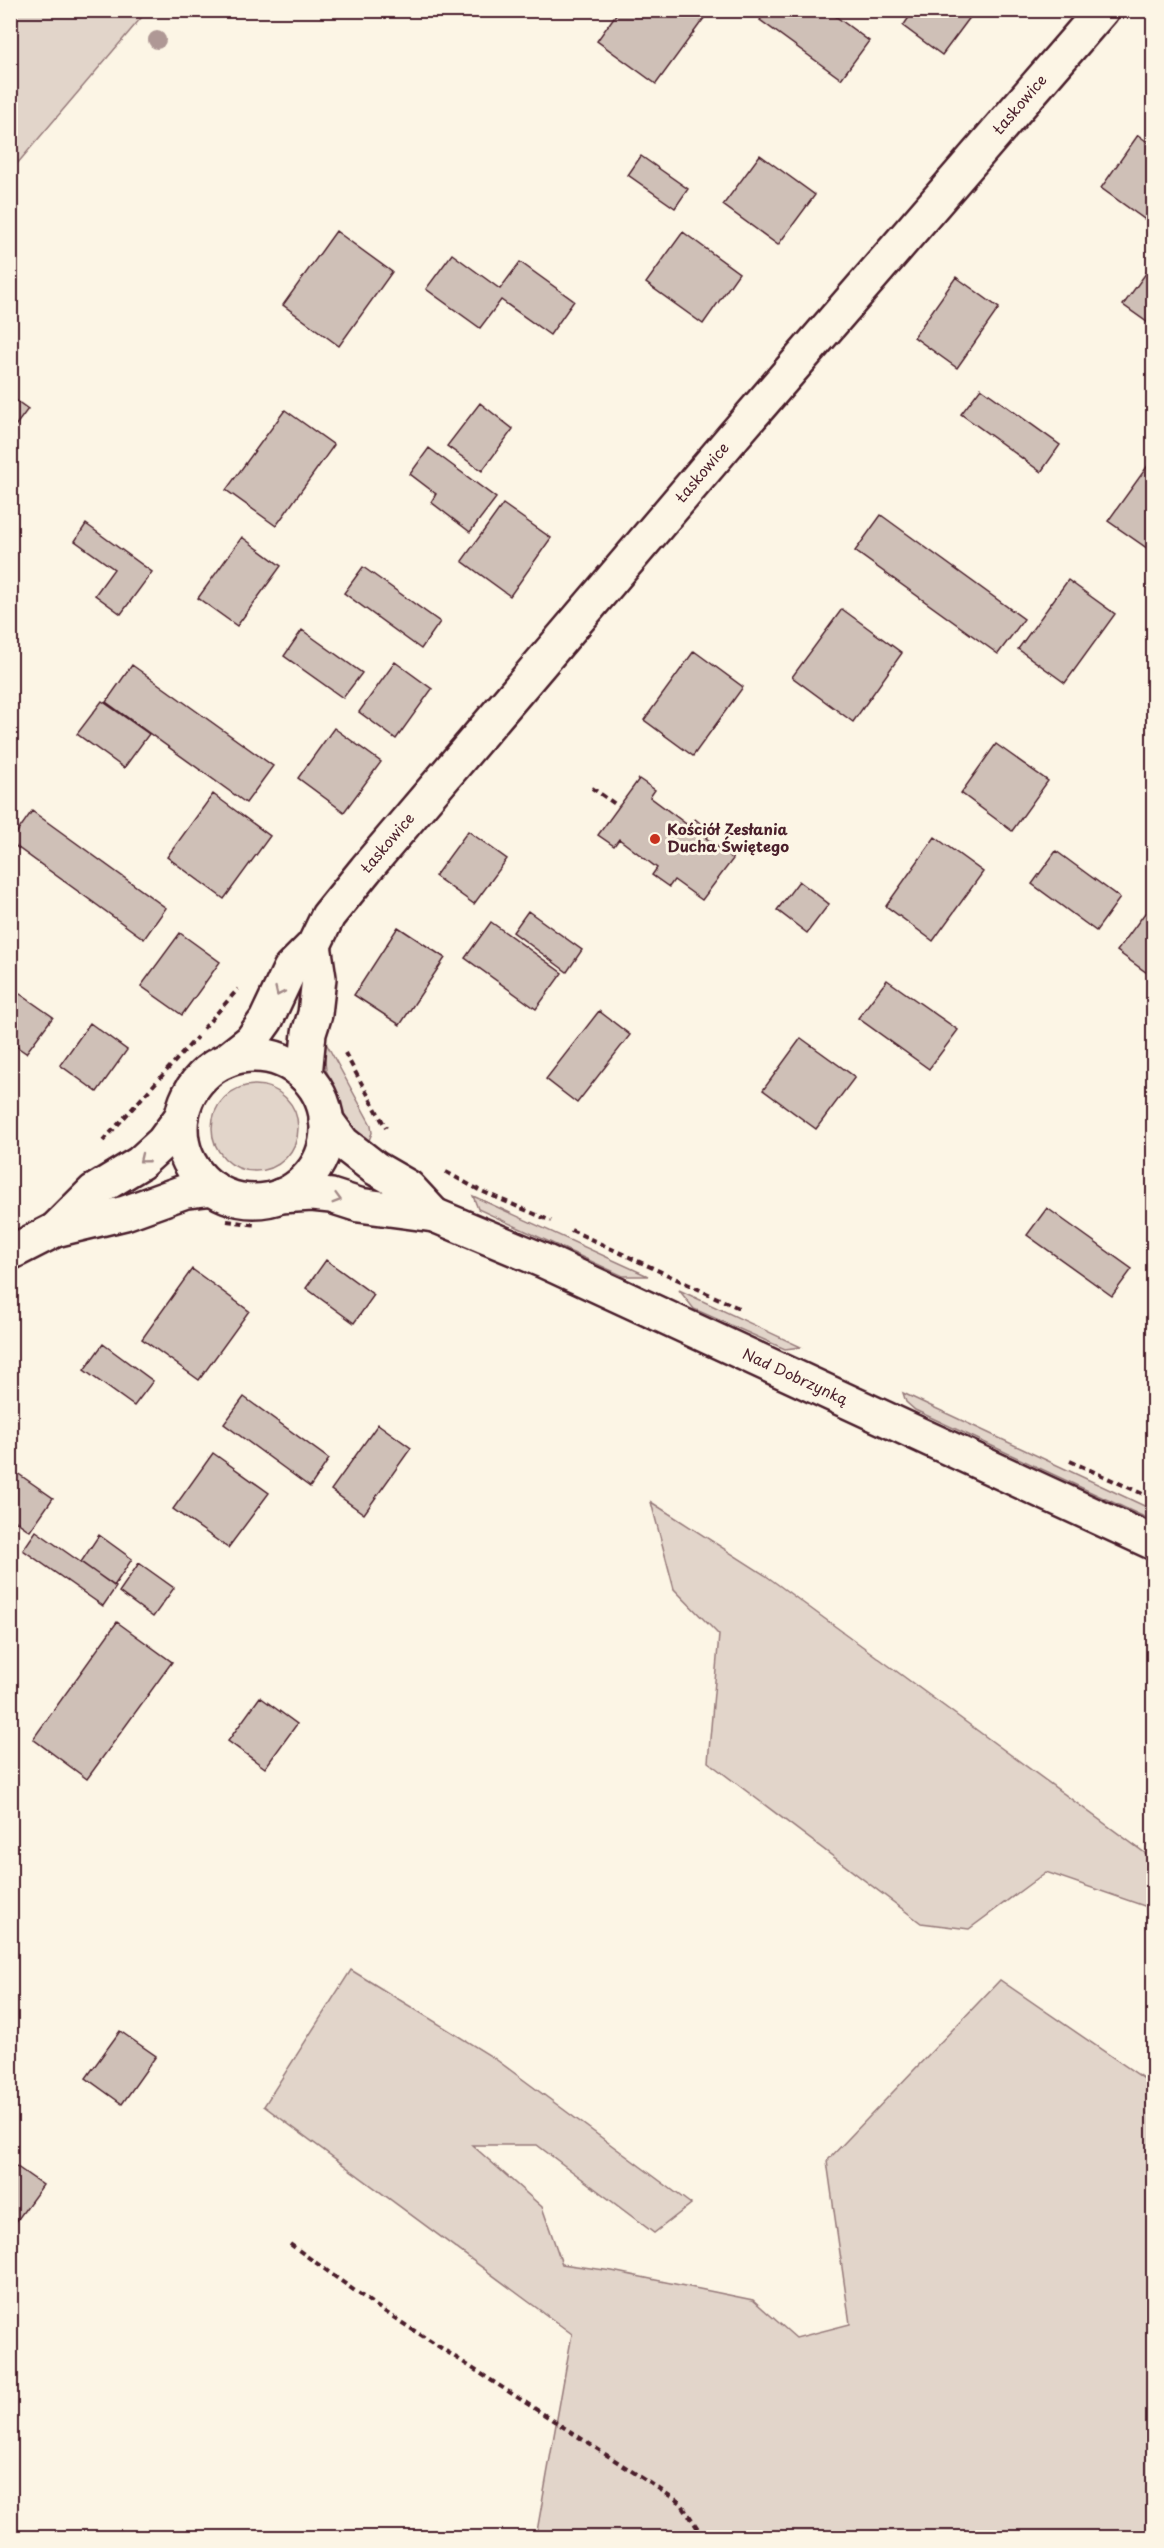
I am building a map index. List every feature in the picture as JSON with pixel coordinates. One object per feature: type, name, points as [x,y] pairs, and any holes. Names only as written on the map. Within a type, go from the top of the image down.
[{"type":"street","name":"Łaskowice","points":[[228,1059],[251,1041],[266,1020],[290,969],[314,945],[328,915],[373,860],[732,438],[1102,10]]},
{"type":"street","points":[[304,1076],[319,978],[314,945]]},
{"type":"street","points":[[244,1055],[277,1059],[292,1065],[315,1089],[322,1104],[326,1120],[325,1139],[320,1157],[310,1174],[296,1187],[279,1196],[262,1200],[245,1200],[228,1196],[216,1203],[186,1157],[181,1137],[182,1116],[186,1101],[202,1076],[214,1066],[228,1059],[244,1055]]},
{"type":"street","points":[[55,1230],[94,1191],[140,1163],[156,1149],[182,1116]]},
{"type":"street","name":"Nad Dobrzynką","points":[[326,1120],[343,1143],[375,1168],[408,1187],[434,1215]]},
{"type":"street","points":[[10,1253],[55,1230],[125,1213],[186,1191],[216,1203]]},
{"type":"street","name":"Nad Dobrzynką","points":[[279,1196],[312,1194],[331,1196],[359,1205],[434,1215],[544,1261],[1154,1543]]},
{"type":"path","points":[[592,788],[618,806]]},
{"type":"path","points":[[101,1143],[242,984]]},
{"type":"path","points":[[340,1044],[387,1131]]},
{"type":"path","points":[[216,1203],[244,1225],[264,1225]]},
{"type":"path","points":[[290,2244],[373,2304],[681,2503],[704,2538]]},
{"type":"shaded area","points":[[10,11],[147,11],[11,171]]},
{"type":"shaded area","points":[[326,1043],[371,1125],[372,1133],[367,1145],[347,1122],[326,1070],[324,1053]]},
{"type":"shaded area","points":[[255,1085],[279,1092],[291,1104],[298,1128],[291,1152],[279,1164],[255,1171],[231,1164],[219,1152],[212,1128],[219,1104],[231,1092]]},
{"type":"shaded area","points":[[473,1196],[648,1276],[623,1276],[478,1209]]},
{"type":"shaded area","points":[[679,1290],[801,1347],[785,1349],[694,1309]]},
{"type":"shaded area","points":[[903,1393],[1153,1510],[1153,1521],[915,1410],[906,1402]]},
{"type":"shaded area","points":[[651,1502],[765,1575],[1153,1859],[1153,1909],[1046,1872],[969,1929],[921,1923],[708,1762],[719,1635],[674,1589]]},
{"type":"shaded area","points":[[351,1970],[494,2058],[691,2204],[654,2233],[537,2145],[472,2145],[542,2207],[562,2264],[612,2271],[753,2300],[796,2338],[850,2324],[827,2161],[1000,1980],[1153,2085],[1153,2537],[536,2537],[572,2334],[264,2106]]},
{"type":"building","points":[[619,10],[710,10],[656,84],[597,41]]},
{"type":"building","points":[[767,10],[827,10],[869,41],[841,79],[760,20]]},
{"type":"building","points":[[914,10],[972,10],[974,12],[942,55],[903,26]]},
{"type":"building","points":[[1138,135],[1154,147],[1154,226],[1101,188]]},
{"type":"building","points":[[760,155],[815,195],[778,245],[723,205]]},
{"type":"building","points":[[641,156],[688,189],[675,208],[628,175]]},
{"type":"building","points":[[336,231],[392,272],[339,346],[283,305]]},
{"type":"building","points":[[683,232],[739,273],[703,324],[646,283]]},
{"type":"building","points":[[452,254],[500,289],[520,262],[574,301],[550,335],[501,300],[480,328],[426,289]]},
{"type":"building","points":[[1154,262],[1154,327],[1123,305]]},
{"type":"building","points":[[956,277],[999,308],[957,368],[914,337]]},
{"type":"building","points":[[981,388],[1060,445],[1041,472],[961,414]]},
{"type":"building","points":[[10,396],[28,409],[10,433]]},
{"type":"building","points":[[480,403],[513,429],[482,471],[447,446]]},
{"type":"building","points":[[285,410],[334,445],[276,526],[226,490]]},
{"type":"building","points":[[429,448],[496,498],[470,532],[431,502],[436,494],[410,474]]},
{"type":"building","points":[[1154,457],[1154,553],[1108,521]]},
{"type":"building","points":[[503,504],[551,538],[510,596],[462,561]]},
{"type":"building","points":[[881,515],[1024,619],[998,654],[855,551]]},
{"type":"building","points":[[86,524],[152,572],[121,614],[95,595],[114,569],[75,541]]},
{"type":"building","points":[[242,537],[281,566],[237,626],[198,598]]},
{"type":"building","points":[[363,567],[440,622],[421,649],[344,593]]},
{"type":"building","points":[[1068,580],[1115,614],[1065,683],[1018,649]]},
{"type":"building","points":[[842,609],[902,653],[853,722],[792,677]]},
{"type":"building","points":[[302,630],[362,673],[343,698],[284,656]]},
{"type":"building","points":[[694,651],[743,687],[693,756],[644,720]]},
{"type":"building","points":[[395,662],[432,689],[396,739],[359,712]]},
{"type":"building","points":[[132,665],[273,766],[246,803],[106,702]]},
{"type":"building","points":[[102,701],[149,734],[124,768],[77,734]]},
{"type":"building","points":[[334,728],[381,762],[344,812],[298,778]]},
{"type":"building","points":[[996,744],[1048,781],[1012,831],[961,793]]},
{"type":"building","name":"Kościół Zesłania Ducha Świętego","points":[[639,779],[655,790],[650,797],[689,826],[695,819],[711,832],[706,838],[733,859],[702,900],[674,880],[669,887],[652,875],[657,868],[619,839],[614,846],[598,835]]},
{"type":"building","points":[[213,794],[270,836],[224,899],[167,857]]},
{"type":"building","points":[[32,811],[166,908],[144,939],[10,842]]},
{"type":"building","points":[[468,831],[507,859],[474,904],[435,876]]},
{"type":"building","points":[[935,837],[983,872],[933,941],[886,906]]},
{"type":"building","points":[[1056,851],[1120,898],[1096,931],[1032,884]]},
{"type":"building","points":[[799,881],[829,904],[807,933],[777,910]]},
{"type":"building","points":[[528,911],[582,950],[567,972],[513,932]]},
{"type":"building","points":[[1145,913],[1154,919],[1154,978],[1117,951]]},
{"type":"building","points":[[491,922],[562,973],[536,1009],[465,958]]},
{"type":"building","points":[[398,927],[445,958],[400,1025],[354,995]]},
{"type":"building","points":[[180,933],[220,962],[182,1015],[141,986]]},
{"type":"building","points":[[887,980],[958,1030],[929,1069],[858,1018]]},
{"type":"building","points":[[10,987],[53,1017],[26,1053],[10,1042]]},
{"type":"building","points":[[599,1011],[630,1035],[577,1103],[546,1079]]},
{"type":"building","points":[[90,1023],[127,1050],[97,1092],[60,1065]]},
{"type":"building","points":[[801,1038],[855,1077],[816,1129],[763,1090]]},
{"type":"building","points":[[1047,1208],[1132,1269],[1112,1296],[1027,1235]]},
{"type":"building","points":[[326,1260],[374,1295],[354,1323],[306,1288]]},
{"type":"building","points":[[192,1269],[249,1311],[199,1380],[142,1339]]},
{"type":"building","points":[[103,1344],[153,1381],[134,1406],[84,1370]]},
{"type":"building","points":[[244,1397],[329,1459],[310,1487],[224,1424]]},
{"type":"building","points":[[378,1424],[411,1448],[364,1514],[331,1490]]},
{"type":"building","points":[[213,1453],[269,1493],[228,1548],[173,1509]]},
{"type":"building","points":[[10,1468],[53,1498],[30,1531],[10,1517]]},
{"type":"building","points":[[36,1531],[116,1587],[103,1606],[23,1550]]},
{"type":"building","points":[[99,1535],[132,1559],[114,1586],[81,1562]]},
{"type":"building","points":[[139,1563],[174,1588],[153,1617],[119,1592]]},
{"type":"building","points":[[117,1622],[172,1662],[87,1779],[33,1739]]},
{"type":"building","points":[[260,1697],[297,1724],[265,1768],[228,1741]]},
{"type":"building","points":[[120,2031],[156,2056],[122,2104],[86,2078]]},
{"type":"building","points":[[10,2162],[43,2185],[10,2230]]},
{"type":"place","name":"Kościół Zesłania Ducha Świętego","points":[[655,839]]}]
